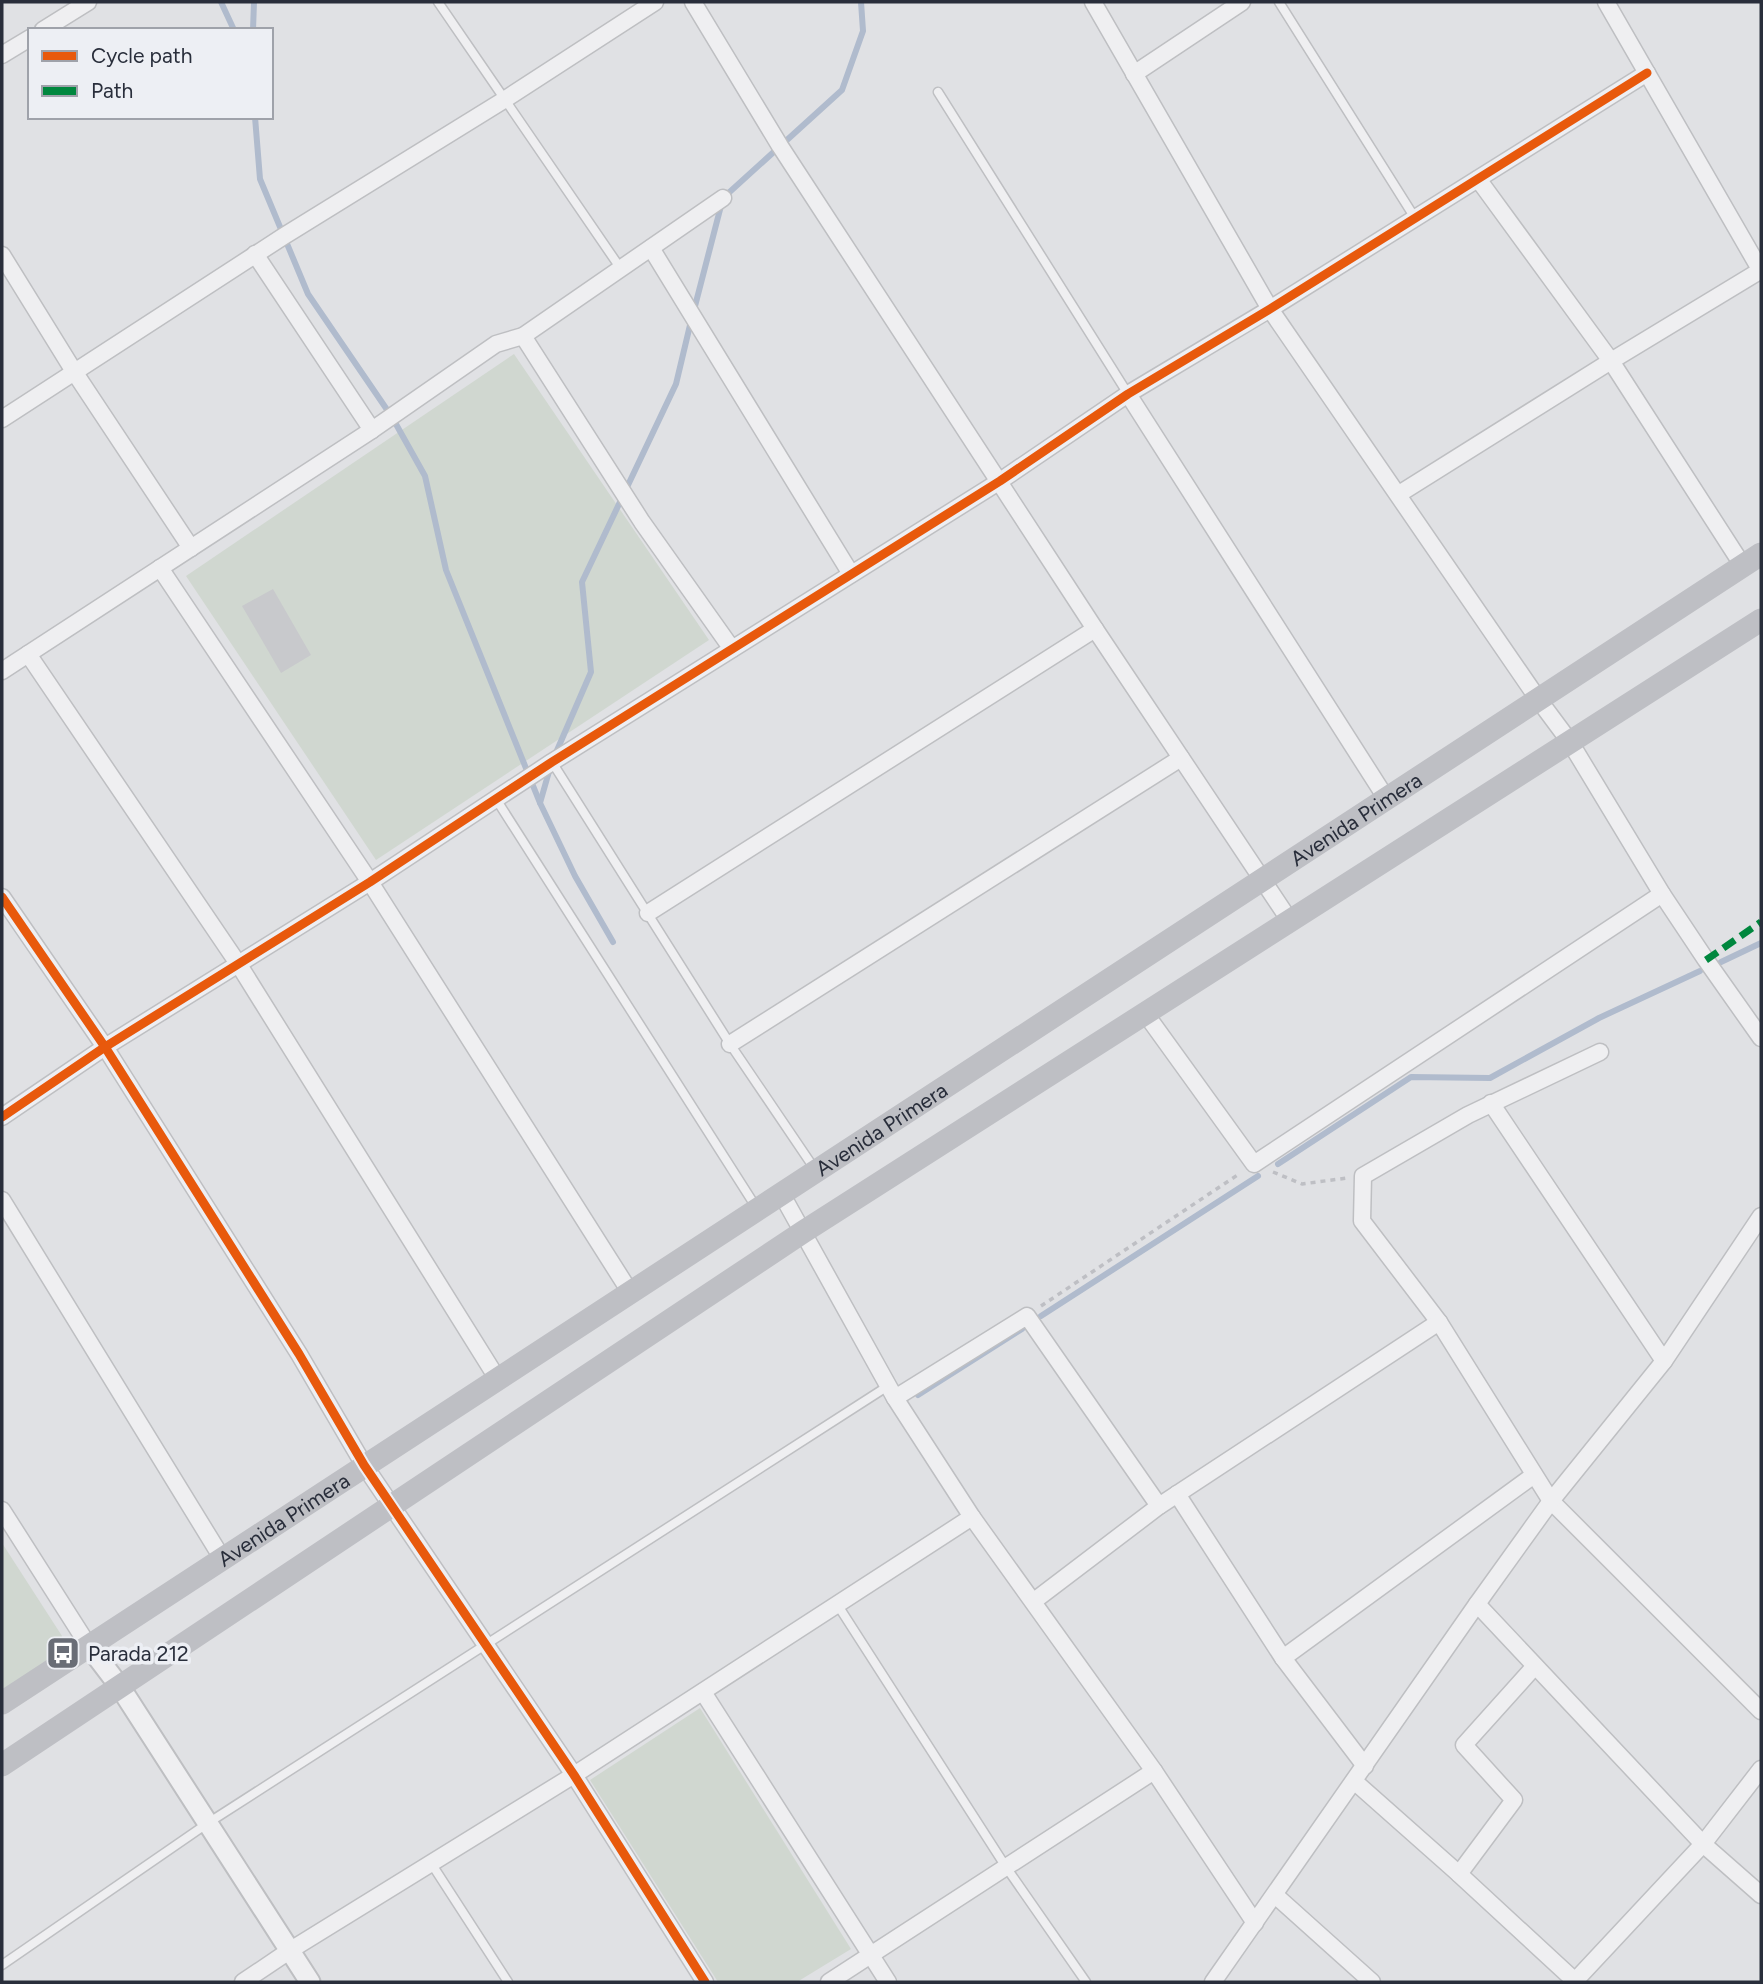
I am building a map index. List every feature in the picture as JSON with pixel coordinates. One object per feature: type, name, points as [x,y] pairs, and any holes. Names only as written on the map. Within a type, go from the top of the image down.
[{"type":"main road","name":"Avenida Primera","points":[[2,1703],[1752,559]]},
{"type":"main road","points":[[2,1765],[803,1232],[1761,620]]},
{"type":"street","points":[[46,28],[88,2]]},
{"type":"street","points":[[2,419],[255,254],[504,100],[655,2]]},
{"type":"street","points":[[693,2],[780,146],[1095,629],[1290,921]]},
{"type":"street","points":[[1093,2],[1270,309],[1570,742],[1662,894],[1761,1038]]},
{"type":"street","points":[[1133,74],[1242,2]]},
{"type":"street","points":[[1399,494],[1761,271],[1606,2]]},
{"type":"street","points":[[2,55],[28,39]]},
{"type":"street","points":[[2,1117],[105,1047],[370,882],[552,762],[1000,481],[1128,394],[1270,309],[1647,73]]},
{"type":"street","points":[[1478,179],[1752,559]]},
{"type":"street","points":[[2,671],[372,430],[496,344],[523,336],[723,198]]},
{"type":"street","points":[[651,248],[851,574]]},
{"type":"street","points":[[255,254],[372,430]]},
{"type":"street","points":[[2,255],[75,373],[191,548]]},
{"type":"street","points":[[523,336],[642,522],[733,649]]},
{"type":"street","points":[[1128,394],[1386,798]]},
{"type":"street","points":[[160,568],[370,882],[630,1292]]},
{"type":"street","points":[[648,913],[1095,629]]},
{"type":"street","points":[[28,654],[239,965],[498,1378]]},
{"type":"street","points":[[730,1044],[1181,758]]},
{"type":"street","points":[[1145,1013],[1254,1164],[1662,894]]},
{"type":"street","points":[[2,897],[105,1047],[291,1342],[364,1465],[574,1775],[705,1982]]},
{"type":"street","points":[[1600,1052],[1491,1103],[1363,1176],[1362,1221],[1439,1322],[1551,1501],[1761,1711]]},
{"type":"street","points":[[1491,1103],[1664,1361]]},
{"type":"street","points":[[781,1194],[891,1392],[972,1517],[1154,1771],[1255,1923]]},
{"type":"street","points":[[2,1200],[222,1558]]},
{"type":"street","points":[[1213,1982],[1551,1501],[1664,1361],[1761,1216]]},
{"type":"street","points":[[891,1392],[1027,1316],[1159,1506]]},
{"type":"street","points":[[1034,1601],[1159,1506],[1439,1322]]},
{"type":"street","points":[[1283,1658],[1534,1475]]},
{"type":"street","points":[[1177,1494],[1283,1658],[1365,1766]]},
{"type":"street","points":[[2,1510],[310,1982]]},
{"type":"street","points":[[243,1982],[574,1775],[972,1517]]},
{"type":"street","points":[[1477,1604],[1703,1844],[1761,1895]]},
{"type":"street","points":[[1459,1874],[1514,1800],[1464,1745],[1535,1666]]},
{"type":"street","points":[[703,1692],[888,1982]]},
{"type":"street","points":[[1354,1781],[1575,1982],[1703,1844],[1761,1769]]},
{"type":"street","points":[[829,1982],[1154,1771]]},
{"type":"street","points":[[1275,1895],[1372,1982]]},
{"type":"lane","points":[[438,2],[621,268]]},
{"type":"lane","points":[[1279,2],[1415,218]]},
{"type":"lane","points":[[938,92],[1128,394]]},
{"type":"lane","points":[[552,762],[730,1044],[816,1171]]},
{"type":"lane","points":[[496,799],[757,1209]]},
{"type":"lane","points":[[2,1965],[208,1823],[486,1645],[891,1392]]},
{"type":"lane","points":[[837,1604],[1006,1867],[1086,1982]]},
{"type":"lane","points":[[431,1863],[508,1982]]},
{"type":"path","points":[[1027,1316],[1254,1164],[1302,1184],[1363,1176]]},
{"type":"shaded area","points":[[514,354],[709,640],[376,860],[186,576]]},
{"type":"shaded area","points":[[2,1543],[62,1636],[57,1658],[2,1696]]},
{"type":"shaded area","points":[[700,1708],[851,1949],[797,1982],[718,1982],[590,1780]]},
{"type":"building","points":[[273,589],[311,655],[281,673],[242,606]]},
{"type":"waterway","points":[[221,2],[233,28]]},
{"type":"waterway","points":[[253,28],[254,2]]},
{"type":"waterway","points":[[694,310],[723,198],[842,90],[863,31],[861,2]]},
{"type":"waterway","points":[[255,119],[260,179],[308,294],[392,417],[425,476],[446,570],[540,803]]},
{"type":"waterway","points":[[555,755],[591,672],[582,582],[676,384],[691,321]]},
{"type":"waterway","points":[[550,768],[540,803],[575,876],[613,942]]},
{"type":"waterway","points":[[1721,962],[1761,943]]},
{"type":"waterway","points":[[1278,1164],[1411,1077],[1490,1078],[1599,1018],[1700,971]]},
{"type":"waterway","points":[[1041,1316],[1258,1176]]},
{"type":"waterway","points":[[918,1395],[1022,1329]]},
{"type":"marked path","points":[[1706,960],[1761,922]]},
{"type":"cycle path","points":[[2,1117],[105,1047],[370,882],[552,762],[1000,481],[1128,394],[1270,309],[1647,73]]},
{"type":"cycle path","points":[[2,897],[105,1047],[299,1354],[364,1465],[574,1775],[705,1982]]},
{"type":"place","name":"Parada 212","points":[[63,1653]]}]
